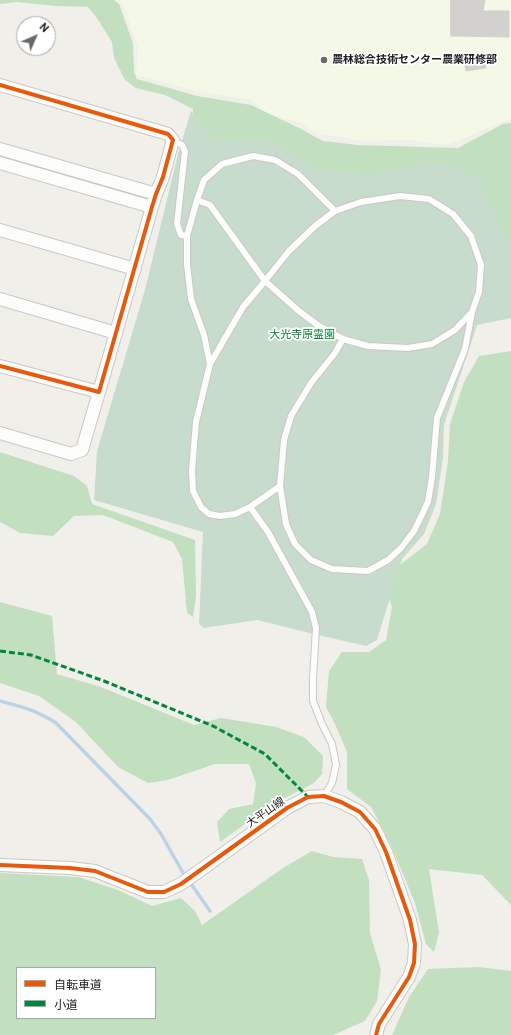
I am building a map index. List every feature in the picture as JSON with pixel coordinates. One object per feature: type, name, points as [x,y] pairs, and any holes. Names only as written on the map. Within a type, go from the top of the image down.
[{"type":"street","points":[[0,85],[168,134],[174,140],[163,178],[152,207],[82,450],[71,454],[0,433]]},
{"type":"street","points":[[0,148],[156,194]]},
{"type":"street","points":[[0,163],[152,207]]},
{"type":"street","points":[[0,230],[135,269]]},
{"type":"street","points":[[0,299],[116,333]]},
{"type":"street","points":[[0,366],[99,392]]},
{"type":"street","name":"大平山線","points":[[0,865],[70,868],[95,871],[148,892],[164,892],[181,884],[287,808],[308,797],[324,796],[341,802],[360,812],[376,829],[386,852],[410,920],[415,944],[414,963],[409,977],[379,1024],[376,1035]]},
{"type":"lane","points":[[174,140],[182,145],[185,151],[177,224],[181,235],[187,236]]},
{"type":"lane","points":[[210,364],[204,336],[191,299],[186,264],[187,236],[204,180],[222,164],[253,156],[275,160],[298,174],[335,211]]},
{"type":"lane","points":[[280,486],[250,507],[235,514],[220,516],[209,514],[201,507],[193,491],[192,471],[196,422],[210,364],[243,307],[289,252],[315,226],[335,211],[361,202],[400,196],[429,199],[453,214],[471,236],[481,265],[479,292],[472,312],[465,349],[437,418],[432,477],[428,502],[414,531],[401,548],[388,560],[368,571],[332,569],[311,560],[295,544],[286,524],[280,486],[284,440],[291,416],[310,383],[335,353],[342,339]]},
{"type":"lane","points":[[197,200],[210,205],[265,281],[300,312],[319,326],[342,339],[368,346],[408,348],[432,344],[455,330],[472,312]]},
{"type":"lane","points":[[250,507],[268,532],[312,612],[316,628],[313,700],[322,724],[332,744],[336,765],[332,783],[324,796]]},
{"type":"shaded area","name":"農林総合技術センター農業研修部","points":[[121,0],[511,0],[511,119],[446,145],[409,140],[366,141],[319,134],[300,123],[265,113],[252,100],[200,92],[136,75],[138,46]]},
{"type":"green space","points":[[0,0],[114,0],[119,4],[133,43],[134,72],[137,79],[197,96],[251,105],[323,141],[357,145],[458,148],[503,124],[511,123],[511,265],[207,166],[192,126],[193,109],[165,95],[136,88],[125,80],[114,58],[112,42],[97,18],[88,7],[56,6],[17,2],[0,4]]},
{"type":"green space","name":"大光寺原霊園","points":[[191,111],[213,141],[272,140],[319,170],[374,175],[432,161],[477,177],[511,247],[511,318],[477,325],[444,425],[443,458],[436,504],[424,534],[402,559],[377,640],[366,646],[257,620],[204,628],[199,624],[203,532],[94,500],[97,451],[145,290],[178,154]]},
{"type":"green space","points":[[511,351],[511,905],[482,875],[429,869],[439,933],[434,952],[426,944],[415,903],[391,845],[371,807],[347,789],[347,752],[326,707],[329,671],[342,652],[369,652],[386,640],[392,607],[385,588],[392,571],[427,544],[440,514],[448,461],[450,424],[464,382],[479,356]]},
{"type":"green space","points":[[0,452],[74,476],[87,486],[92,504],[195,540],[196,596],[193,617],[187,613],[182,559],[173,542],[103,515],[74,516],[53,536],[20,533],[0,522]]},
{"type":"green space","points":[[0,602],[52,616],[57,674],[101,687],[194,725],[221,718],[276,727],[304,737],[323,756],[322,774],[314,783],[270,806],[220,842],[217,822],[229,809],[253,804],[256,783],[249,764],[215,764],[168,780],[148,783],[118,767],[76,722],[39,696],[0,683]]},
{"type":"green space","points":[[312,851],[333,857],[362,859],[369,880],[370,933],[381,970],[377,1001],[365,1021],[333,1035],[0,1035],[0,873],[78,877],[118,890],[152,906],[181,898],[195,911],[202,925],[283,868]]},
{"type":"green space","points":[[479,967],[511,971],[511,1035],[392,1035],[409,997],[428,969]]},
{"type":"building","points":[[451,0],[485,0],[483,11],[509,11],[509,37],[451,36]]},
{"type":"building","points":[[484,55],[486,68],[466,71],[464,59]]},
{"type":"waterway","points":[[0,701],[29,709],[56,723],[150,819],[161,834],[182,871],[210,911]]},
{"type":"marked path","points":[[0,651],[31,655],[104,681],[213,726],[265,754],[308,797]]},
{"type":"cycle path","points":[[0,85],[168,134],[173,140],[163,177],[152,207],[99,392],[0,366]]},
{"type":"cycle path","points":[[0,865],[70,868],[95,871],[148,892],[164,892],[181,884],[287,808],[308,797],[324,796],[341,802],[360,812],[375,829],[386,852],[410,920],[415,944],[414,963],[409,977],[379,1024],[376,1035]]},
{"type":"place","name":"農林総合技術センター農業研修部","points":[[324,60]]}]
